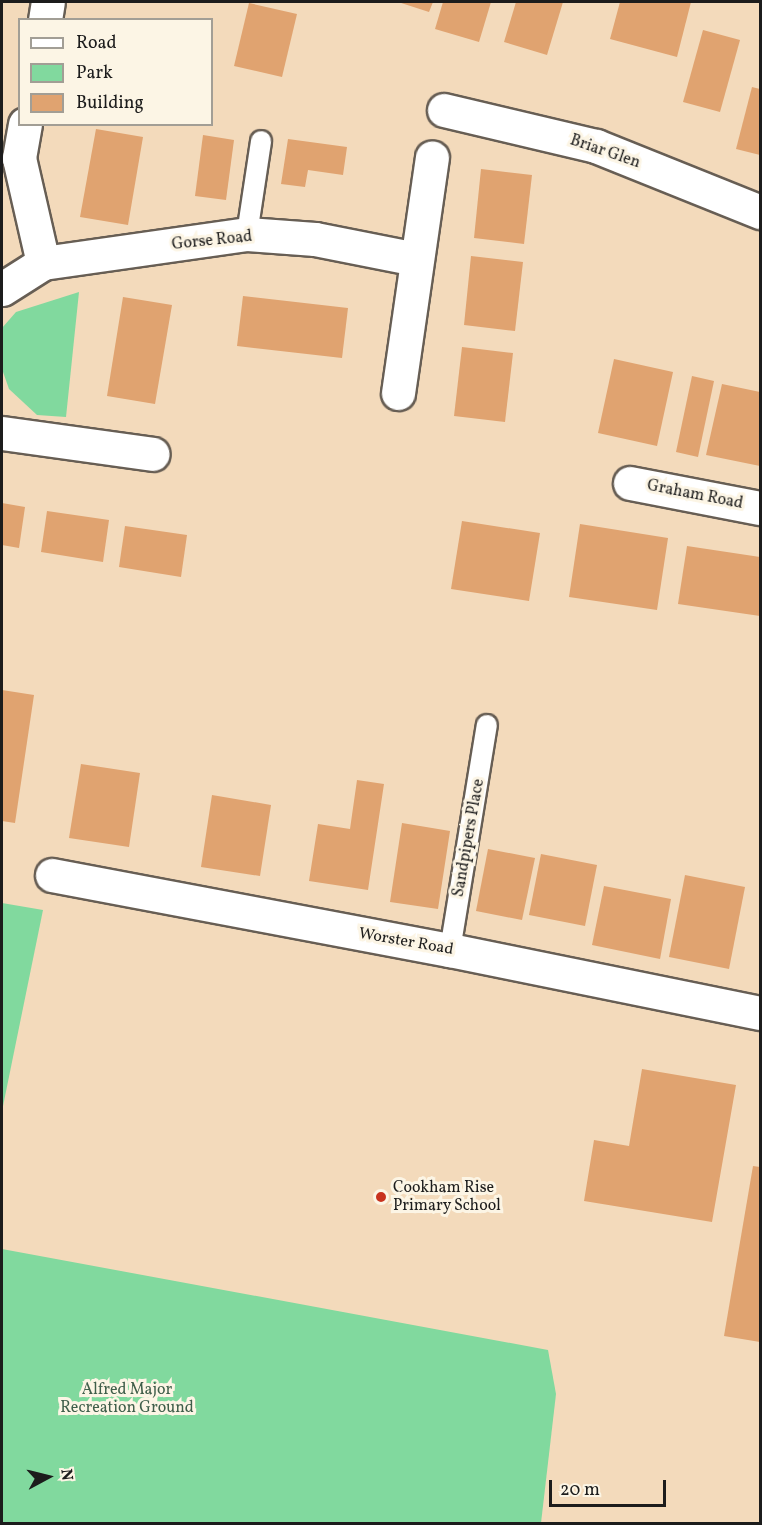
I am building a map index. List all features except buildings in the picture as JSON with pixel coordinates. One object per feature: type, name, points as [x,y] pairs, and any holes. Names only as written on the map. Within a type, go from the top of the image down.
[{"type":"street","points":[[45,18],[48,2]]},
{"type":"street","name":"Briar Glen","points":[[444,110],[596,146],[760,212]]},
{"type":"street","points":[[25,126],[19,158],[43,263]]},
{"type":"street","points":[[398,393],[432,157]]},
{"type":"street","name":"Gorse Road","points":[[2,289],[43,263],[247,234],[315,239],[416,259]]},
{"type":"street","points":[[2,433],[153,454]]},
{"type":"street","name":"Graham Road","points":[[630,483],[760,508]]},
{"type":"street","name":"Worster Road","points":[[52,875],[450,950],[760,1013]]},
{"type":"lane","points":[[247,234],[261,141]]},
{"type":"lane","name":"Sandpipers Place","points":[[450,950],[487,726]]},
{"type":"green space","points":[[79,292],[66,417],[37,415],[9,389],[2,369],[2,328],[16,312]]},
{"type":"green space","points":[[2,903],[43,910],[2,1111]]},
{"type":"green space","name":"Alfred Major Recreation Ground","points":[[2,1249],[548,1350],[556,1394],[541,1523],[2,1523]]},
{"type":"place","name":"Cookham Rise Primary School","points":[[381,1197]]}]
